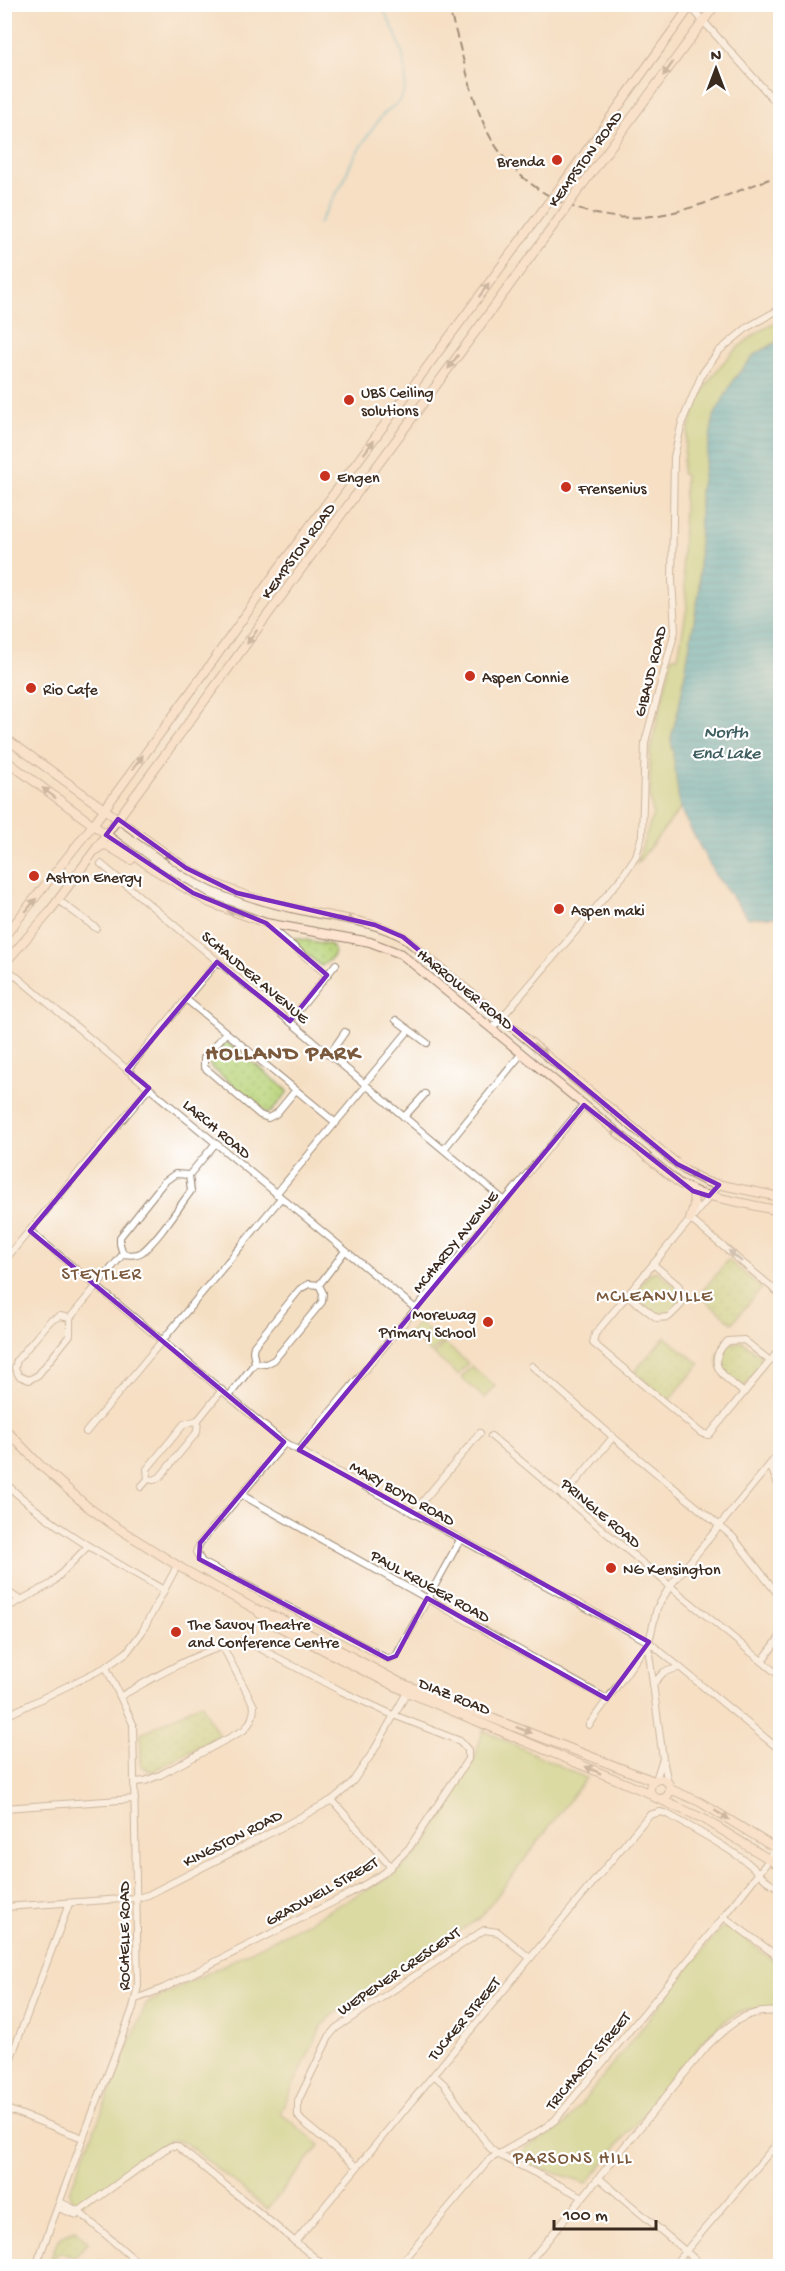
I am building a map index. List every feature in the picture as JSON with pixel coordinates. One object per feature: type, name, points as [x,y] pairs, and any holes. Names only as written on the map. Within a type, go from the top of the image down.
[{"type":"main road","name":"KEMPSTON ROAD","points":[[4,965],[58,900],[716,4]]},
{"type":"main road","name":"KEMPSTON ROAD","points":[[4,937],[92,826],[549,203],[690,5]]},
{"type":"main road","name":"HARROWER ROAD","points":[[4,737],[186,868],[237,893],[265,903],[363,922],[394,932],[417,946],[677,1164],[697,1178],[719,1185],[780,1197]]},
{"type":"main road","name":"HARROWER ROAD","points":[[4,759],[153,869],[210,903],[266,923],[370,942],[388,948],[410,961],[680,1184],[709,1197],[780,1211]]},
{"type":"main road","points":[[94,850],[104,845],[111,847],[142,868],[153,869]]},
{"type":"main road","points":[[574,1097],[584,1086]]},
{"type":"main road","points":[[690,1219],[694,1205],[693,1191]]},
{"type":"main road","name":"DIAZ ROAD","points":[[4,1428],[39,1464],[88,1507],[138,1542],[255,1609],[274,1624],[409,1689],[655,1796],[704,1820],[780,1866]]},
{"type":"main road","name":"DIAZ ROAD","points":[[409,1689],[640,1776],[656,1778]]},
{"type":"main road","points":[[669,1786],[666,1797],[655,1796],[651,1785],[656,1778],[663,1779],[669,1786],[700,1802],[778,1850]]},
{"type":"street","points":[[690,5],[780,108]]},
{"type":"street","name":"GIBAUD ROAD","points":[[492,1029],[622,877],[636,856],[644,822],[645,742],[675,622],[672,580],[675,458],[682,422],[702,374],[719,351],[748,327],[780,309]]},
{"type":"street","name":"SCHAUDER AVENUE","points":[[101,864],[505,1201]]},
{"type":"street","points":[[58,900],[96,928]]},
{"type":"street","points":[[266,923],[327,975]]},
{"type":"street","points":[[127,1070],[217,962]]},
{"type":"street","points":[[290,1021],[336,964]]},
{"type":"street","name":"LARCH ROAD","points":[[4,965],[215,1144],[416,1309]]},
{"type":"street","points":[[187,1000],[336,1123]]},
{"type":"street","points":[[396,1020],[427,1043]]},
{"type":"street","points":[[86,1432],[279,1196],[409,1030]]},
{"type":"street","points":[[329,1055],[345,1032]]},
{"type":"street","points":[[226,1033],[204,1058],[204,1067],[260,1115],[268,1118],[276,1114],[295,1090]]},
{"type":"street","points":[[444,1149],[522,1053]]},
{"type":"street","points":[[4,1262],[149,1088]]},
{"type":"street","points":[[404,1117],[425,1094]]},
{"type":"street","name":"MCHARDY AVENUE","points":[[299,1450],[584,1105]]},
{"type":"street","points":[[123,1254],[133,1255],[142,1252],[155,1237],[191,1191],[189,1175],[215,1144]]},
{"type":"street","points":[[123,1254],[120,1238],[164,1182],[174,1174],[189,1175]]},
{"type":"street","points":[[719,1185],[595,1334],[593,1343],[701,1432],[709,1435],[780,1349]]},
{"type":"street","points":[[690,1219],[780,1294]]},
{"type":"street","name":"MARY BOYD ROAD","points":[[30,1231],[285,1443],[648,1644],[780,1750]]},
{"type":"street","points":[[319,1285],[345,1251]]},
{"type":"street","points":[[70,1318],[60,1316],[50,1321],[18,1360],[15,1368],[16,1379],[29,1380],[38,1375],[70,1335],[70,1318],[123,1254]]},
{"type":"street","points":[[627,1295],[657,1318],[669,1317],[681,1305],[679,1286],[653,1264]]},
{"type":"street","points":[[229,1396],[255,1363],[254,1346],[265,1331],[300,1289],[309,1284],[319,1285]]},
{"type":"street","points":[[255,1363],[266,1364],[274,1360],[322,1302],[323,1293],[319,1285]]},
{"type":"street","points":[[744,1393],[719,1371],[716,1357],[718,1351],[728,1341],[744,1340],[770,1361]]},
{"type":"street","points":[[532,1366],[613,1437],[720,1525],[740,1544],[780,1597]]},
{"type":"street","points":[[148,1479],[154,1480],[160,1477],[197,1432],[198,1420],[222,1390]]},
{"type":"street","points":[[141,1487],[148,1479],[147,1469],[184,1424],[198,1420]]},
{"type":"street","points":[[413,1513],[480,1433]]},
{"type":"street","name":"PRINGLE ROAD","points":[[491,1436],[780,1676]]},
{"type":"street","points":[[563,1497],[613,1437]]},
{"type":"street","points":[[285,1443],[200,1543],[196,1552],[202,1562],[388,1659],[393,1658],[460,1540]]},
{"type":"street","points":[[669,1786],[663,1759],[648,1644],[657,1608],[670,1586],[780,1452]]},
{"type":"street","points":[[770,1464],[780,1489]]},
{"type":"street","points":[[4,1482],[44,1517],[87,1546],[164,1590]]},
{"type":"street","name":"PAUL KRUGER ROAD","points":[[242,1495],[606,1700]]},
{"type":"street","points":[[4,1609],[51,1584],[87,1546]]},
{"type":"street","points":[[4,1717],[106,1667],[127,1652],[177,1566]]},
{"type":"street","points":[[4,1589],[21,1601]]},
{"type":"street","points":[[762,1660],[780,1638]]},
{"type":"street","points":[[121,1696],[180,1664],[243,1641],[394,1716]]},
{"type":"street","points":[[589,1725],[648,1644]]},
{"type":"street","points":[[135,1782],[160,1774],[244,1730],[249,1725],[254,1706],[224,1647]]},
{"type":"street","name":"ROCHELLE ROAD","points":[[36,2266],[82,2138],[136,1999],[138,1986],[133,1724],[106,1667]]},
{"type":"street","points":[[653,1684],[664,1672],[678,1668]]},
{"type":"street","name":"KINGSTON ROAD","points":[[4,1907],[69,1904],[148,1895],[284,1826],[332,1800],[353,1780],[409,1689]]},
{"type":"street","name":"GRADWELL STREET","points":[[136,1999],[164,1988],[376,1879],[409,1848],[468,1759],[468,1750],[460,1741],[394,1716]]},
{"type":"street","points":[[656,1778],[663,1759]]},
{"type":"street","points":[[4,1808],[135,1799]]},
{"type":"street","points":[[332,1800],[391,1867]]},
{"type":"street","name":"TUCKER STREET","points":[[295,2242],[646,1819],[654,1813],[667,1814],[714,1840],[760,1872]]},
{"type":"street","name":"TRICHARDT STREET","points":[[399,2266],[485,2165],[497,2154],[555,2120],[778,1850]]},
{"type":"street","points":[[760,1872],[767,1882],[780,1888]]},
{"type":"street","points":[[4,2076],[69,1904]]},
{"type":"street","points":[[724,1917],[780,1958]]},
{"type":"street","name":"WEPENER CRESCENT","points":[[356,2166],[298,2116],[298,2101],[330,2035],[336,2028],[484,1930],[498,1932],[530,1958]]},
{"type":"street","points":[[526,2266],[600,2179],[708,2045],[729,2025],[755,2013],[780,2012]]},
{"type":"street","points":[[434,2074],[497,2154],[583,2197]]},
{"type":"street","points":[[4,2108],[82,2138]]},
{"type":"street","points":[[673,2266],[780,2139]]},
{"type":"street","points":[[76,2213],[174,2145],[183,2148],[325,2266]]},
{"type":"street","points":[[600,2179],[703,2266]]},
{"type":"street","points":[[59,2205],[83,2217],[142,2266]]},
{"type":"highlighted area","points":[[118,819],[186,868],[237,893],[375,925],[403,937],[677,1164],[719,1185],[709,1196],[693,1191],[584,1105],[299,1450],[649,1642],[607,1699],[427,1598],[396,1656],[388,1659],[199,1559],[200,1543],[284,1442],[30,1231],[149,1088],[127,1070],[217,962],[290,1021],[327,975],[266,923],[193,893],[106,835]]},
{"type":"green space","points":[[780,320],[780,340],[754,355],[734,379],[700,490],[699,593],[679,707],[671,738],[680,809],[636,865],[653,814],[650,798],[650,752],[672,657],[678,657],[687,607],[682,561],[685,475],[682,474],[690,424],[708,382],[722,364],[738,348]]},
{"type":"green space","points":[[295,938],[331,945],[334,950],[333,957],[321,966],[295,944]]},
{"type":"green space","points":[[226,1041],[287,1090],[271,1112],[267,1113],[210,1066],[208,1061]]},
{"type":"green space","points":[[728,1260],[762,1288],[732,1323],[699,1295]]},
{"type":"green space","points":[[656,1271],[678,1288],[680,1304],[670,1315],[654,1316],[634,1298],[634,1293],[650,1273]]},
{"type":"green space","points":[[418,1322],[442,1342],[431,1353],[408,1333]]},
{"type":"green space","points":[[665,1337],[700,1364],[668,1401],[634,1372]]},
{"type":"green space","points":[[743,1342],[763,1358],[764,1365],[743,1387],[720,1370],[718,1355],[728,1343]]},
{"type":"green space","points":[[444,1343],[468,1363],[458,1375],[434,1355]]},
{"type":"green space","points":[[471,1366],[495,1386],[485,1398],[461,1378]]},
{"type":"green space","points":[[201,1703],[219,1736],[152,1772],[141,1766],[141,1734]]},
{"type":"green space","points":[[483,1730],[586,1778],[481,1917],[331,2016],[322,2026],[280,2113],[320,2145],[267,2209],[185,2143],[175,2140],[168,2141],[82,2203],[72,2202],[69,2192],[146,2004],[295,1929],[394,1875],[422,1849],[475,1758]]},
{"type":"green space","points":[[725,1927],[731,1928],[780,1966],[780,2009],[768,2008],[740,2012],[716,2028],[587,2183],[533,2166],[520,2158],[524,2148],[564,2126],[719,1930]]},
{"type":"green space","points":[[75,2230],[88,2242],[75,2257],[60,2252],[54,2261],[50,2260],[61,2237]]},
{"type":"water","name":"North End Lake","points":[[780,340],[780,917],[748,918],[715,875],[680,809],[671,738],[679,707],[699,593],[700,490],[714,416],[734,379],[754,355]]},
{"type":"waterway","points":[[319,224],[365,140],[384,114],[399,102],[403,95],[406,72],[401,48],[380,4]]},
{"type":"railway","points":[[447,4],[480,116],[493,142],[517,172],[557,200],[586,212],[615,217],[643,217],[697,206],[780,175]]},
{"type":"place","name":"Brenda","points":[[557,160]]},
{"type":"place","name":"UBS Ceiling solutions","points":[[349,400]]},
{"type":"place","name":"Engen","points":[[325,476]]},
{"type":"place","name":"Frensenius","points":[[566,487]]},
{"type":"place","name":"Aspen Connie","points":[[470,676]]},
{"type":"place","name":"Rio Cafe","points":[[31,688]]},
{"type":"place","name":"Astron Energy","points":[[34,876]]},
{"type":"place","name":"Aspen maki","points":[[559,909]]},
{"type":"place","name":"Morewag Primary School","points":[[488,1322]]},
{"type":"place","name":"NG Kensington","points":[[611,1568]]},
{"type":"place","name":"The Savoy Theatre and Conference Centre","points":[[176,1632]]},
{"type":"district","name":"HOLLAND PARK","points":[[283,1051]]},
{"type":"district","name":"STEYTLER","points":[[102,1273]]},
{"type":"district","name":"MCLEANVILLE","points":[[655,1295]]},
{"type":"district","name":"PARSONS HILL","points":[[573,2157]]}]
